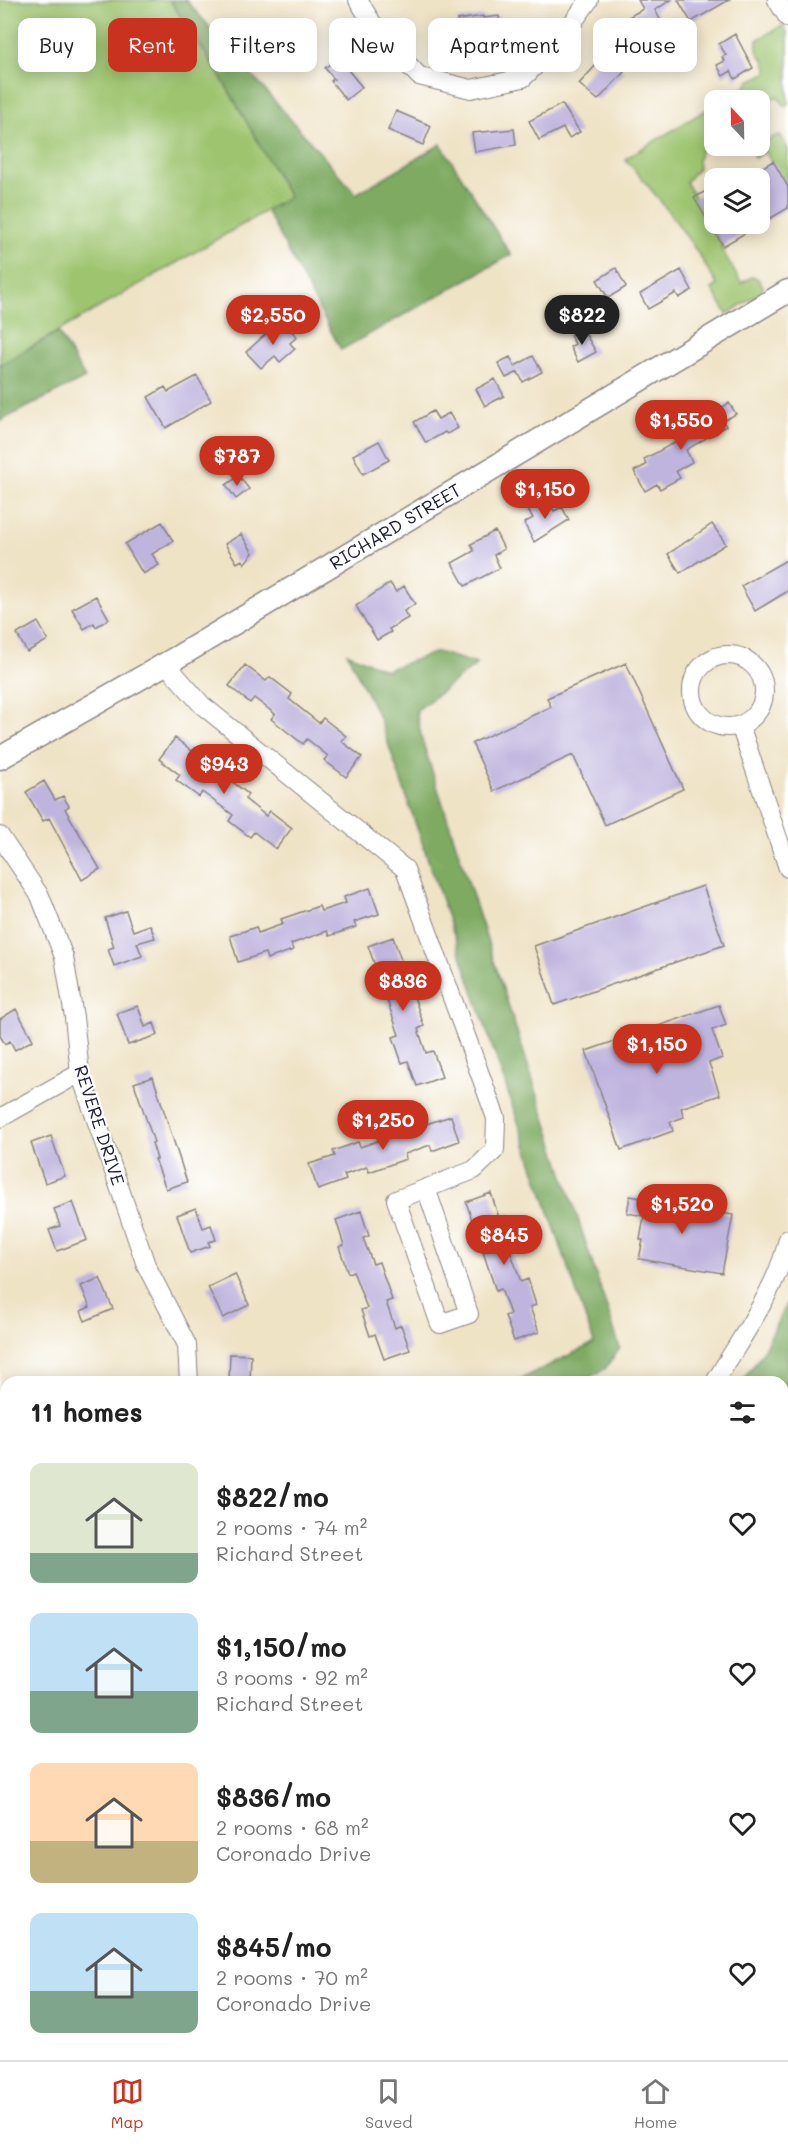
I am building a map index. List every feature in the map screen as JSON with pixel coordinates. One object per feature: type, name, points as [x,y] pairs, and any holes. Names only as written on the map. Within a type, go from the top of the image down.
[{"type":"street","points":[[358,0],[379,34],[419,76],[471,89],[523,78],[558,43],[589,0]]},
{"type":"street","points":[[777,0],[788,18]]},
{"type":"street","name":"RICHARD STREET","points":[[0,758],[165,663],[788,291]]},
{"type":"street","points":[[730,654],[744,658],[755,666],[762,679],[764,693],[761,706],[752,718],[740,725],[726,727],[712,723],[701,715],[694,703],[692,688],[695,675],[704,664],[716,656],[730,654]]},
{"type":"street","points":[[165,663],[202,705],[405,869],[496,1118],[495,1150],[474,1170],[426,1188],[396,1200],[440,1324],[470,1314],[426,1188]]},
{"type":"street","points":[[740,725],[788,868]]},
{"type":"street","name":"REVERE DRIVE","points":[[0,836],[40,896],[63,957],[74,1017],[80,1073],[146,1264],[187,1345],[189,1376]]},
{"type":"street","points":[[0,1119],[80,1073]]},
{"type":"street","points":[[719,1376],[783,1261],[788,1239]]},
{"type":"green space","points":[[0,0],[170,0],[182,18],[108,18],[108,72],[197,72],[197,41],[209,59],[209,72],[218,72],[221,77],[290,197],[0,365]]},
{"type":"green space","points":[[170,0],[186,0],[209,26],[209,59],[197,41],[197,18],[182,18]]},
{"type":"green space","points":[[783,25],[788,34],[788,104],[785,106],[777,96],[770,100],[770,90],[740,90],[746,87],[749,81],[768,72],[764,59],[757,51],[757,40]]},
{"type":"green space","points":[[218,72],[249,72],[356,194],[441,144],[511,255],[341,350],[266,210],[289,197]]},
{"type":"green space","points":[[704,111],[704,144],[698,160],[699,167],[686,182],[704,213],[704,234],[716,234],[723,246],[721,248],[741,283],[752,277],[757,278],[763,286],[762,292],[727,314],[712,289],[717,285],[686,235],[625,159]]},
{"type":"green space","points":[[777,135],[781,136],[788,149],[788,187],[768,156],[770,156],[770,139]]},
{"type":"green space","points":[[58,332],[85,378],[0,421],[0,365]]},
{"type":"green space","points":[[437,652],[477,664],[416,711],[422,740],[620,1348],[605,1369],[592,1376],[527,1376],[594,1343],[380,720],[347,653],[386,670]]},
{"type":"green space","points":[[788,1300],[788,1376],[746,1376],[761,1355]]},
{"type":"building","points":[[638,0],[671,0],[655,10],[659,18],[627,18],[643,9]]},
{"type":"building","points":[[678,0],[729,0],[697,19],[689,18]]},
{"type":"building","points":[[735,34],[753,68],[735,79],[731,71],[723,76],[717,65],[725,61],[722,57],[726,55],[719,44]]},
{"type":"building","points":[[329,65],[329,72],[350,72],[362,87],[346,100],[331,81],[334,79],[325,68]]},
{"type":"building","points":[[593,68],[593,72],[624,72],[598,100],[579,84]]},
{"type":"building","points":[[562,104],[580,132],[569,138],[563,128],[539,140],[529,121]]},
{"type":"building","points":[[396,111],[431,126],[423,145],[388,130]]},
{"type":"building","points":[[514,129],[516,145],[475,152],[472,133]]},
{"type":"building","points":[[773,161],[788,187],[788,208],[770,219],[770,168],[761,168]]},
{"type":"building","points":[[704,192],[704,215],[694,198]]},
{"type":"building","points":[[716,234],[744,234],[723,246]]},
{"type":"building","points":[[616,268],[626,287],[608,298],[597,280]]},
{"type":"building","points":[[681,270],[692,290],[679,298],[676,293],[648,309],[640,294]]},
{"type":"building","points":[[284,322],[297,337],[290,343],[295,349],[280,362],[275,356],[261,368],[246,352],[275,326],[277,328]]},
{"type":"building","points":[[582,328],[596,352],[578,362],[570,347],[575,344],[570,335]]},
{"type":"building","points":[[533,356],[542,372],[523,382],[518,372],[506,378],[498,363],[510,357],[515,366]]},
{"type":"building","points":[[197,376],[211,401],[166,428],[148,397],[165,387],[168,392]]},
{"type":"building","points":[[495,379],[504,396],[485,406],[476,389]]},
{"type":"building","points":[[729,403],[736,414],[723,421],[726,426],[686,450],[692,462],[676,471],[680,478],[660,489],[657,484],[645,491],[634,471],[646,465],[644,459],[689,435],[686,430],[700,422],[698,418],[712,409],[715,412]]},
{"type":"building","points":[[433,411],[438,419],[449,413],[458,428],[447,434],[445,432],[426,443],[414,422]]},
{"type":"building","points":[[379,441],[389,460],[363,474],[353,455]]},
{"type":"building","points":[[239,476],[249,489],[236,499],[226,485]]},
{"type":"building","points":[[548,500],[554,511],[562,507],[569,520],[534,542],[524,523],[533,518],[528,510]]},
{"type":"building","points":[[162,522],[173,541],[152,554],[159,565],[143,574],[125,544]]},
{"type":"building","points":[[712,524],[726,544],[680,573],[668,554]]},
{"type":"building","points":[[495,531],[504,549],[494,555],[500,568],[465,586],[452,563],[474,551],[471,544]]},
{"type":"building","points":[[241,534],[253,553],[244,564],[242,560],[237,563],[225,544]]},
{"type":"building","points":[[788,559],[788,591],[755,611],[741,586]]},
{"type":"building","points":[[390,583],[396,592],[404,586],[415,604],[404,611],[408,618],[389,629],[391,632],[377,640],[356,606]]},
{"type":"building","points":[[96,596],[109,619],[96,627],[94,623],[84,629],[72,609]]},
{"type":"building","points":[[38,622],[48,640],[27,652],[17,634]]},
{"type":"building","points":[[626,663],[683,789],[605,825],[573,755],[494,791],[472,743],[551,707],[547,698]]},
{"type":"building","points":[[245,665],[266,681],[270,677],[292,694],[289,699],[319,723],[323,718],[346,736],[341,741],[362,757],[346,777],[324,760],[328,756],[307,739],[303,744],[271,719],[275,714],[254,698],[250,703],[229,686]]},
{"type":"building","points":[[175,738],[196,754],[192,759],[213,775],[217,770],[248,794],[245,799],[266,816],[270,811],[292,828],[276,849],[254,832],[250,837],[229,821],[233,815],[202,792],[199,797],[176,780],[180,775],[159,759]]},
{"type":"building","points":[[44,781],[55,800],[63,796],[69,806],[65,809],[100,869],[82,880],[49,818],[43,821],[26,792]]},
{"type":"building","points":[[703,886],[724,945],[554,1005],[534,946]]},
{"type":"building","points":[[370,888],[379,914],[354,922],[356,927],[329,936],[327,931],[291,944],[293,950],[267,959],[265,953],[238,962],[230,936],[256,927],[258,933],[283,924],[281,919],[319,906],[321,911],[346,903],[344,897]]},
{"type":"building","points":[[126,911],[133,931],[150,925],[155,938],[137,943],[142,956],[114,966],[108,949],[114,947],[105,918]]},
{"type":"building","points":[[393,937],[402,963],[396,965],[405,990],[411,988],[424,1026],[418,1029],[426,1053],[433,1051],[442,1077],[417,1086],[408,1061],[402,1063],[393,1037],[399,1035],[386,997],[380,999],[371,973],[377,971],[368,946]]},
{"type":"building","points":[[719,1005],[726,1025],[712,1030],[722,1058],[709,1063],[720,1095],[681,1108],[684,1117],[670,1122],[673,1131],[621,1150],[586,1051]]},
{"type":"building","points":[[138,1006],[145,1027],[154,1023],[158,1035],[128,1045],[117,1013]]},
{"type":"building","points":[[16,1009],[33,1040],[15,1050],[10,1041],[5,1044],[0,1036],[0,1019]]},
{"type":"building","points":[[153,1077],[187,1182],[166,1189],[155,1159],[157,1159],[152,1143],[154,1142],[134,1083]]},
{"type":"building","points":[[451,1116],[459,1141],[432,1151],[430,1145],[405,1154],[406,1159],[369,1172],[367,1167],[344,1175],[346,1180],[318,1190],[309,1164],[335,1156],[333,1151],[358,1142],[360,1147],[398,1134],[396,1129],[422,1120],[423,1125]]},
{"type":"building","points":[[51,1136],[65,1176],[45,1183],[31,1143]]},
{"type":"building","points":[[491,1193],[499,1218],[506,1216],[515,1242],[508,1244],[521,1282],[528,1279],[536,1305],[530,1307],[539,1332],[514,1341],[505,1316],[510,1314],[501,1289],[496,1291],[483,1252],[488,1250],[480,1225],[474,1226],[466,1202]]},
{"type":"building","points":[[630,1196],[733,1215],[722,1273],[639,1259],[644,1216],[627,1213]]},
{"type":"building","points":[[73,1202],[87,1240],[57,1251],[49,1230],[60,1226],[54,1209]]},
{"type":"building","points":[[196,1208],[203,1228],[211,1225],[216,1240],[208,1242],[210,1246],[190,1253],[177,1215]]},
{"type":"building","points":[[361,1211],[369,1236],[363,1238],[373,1264],[379,1262],[392,1300],[386,1302],[395,1328],[401,1325],[410,1350],[384,1359],[375,1334],[370,1336],[361,1310],[367,1308],[353,1271],[348,1273],[339,1247],[344,1245],[336,1220]]},
{"type":"building","points":[[235,1274],[249,1305],[223,1318],[208,1287]]},
{"type":"building","points":[[100,1278],[113,1309],[85,1321],[81,1311],[90,1307],[81,1286]]},
{"type":"building","points":[[230,1354],[251,1355],[250,1376],[229,1376]]}]
